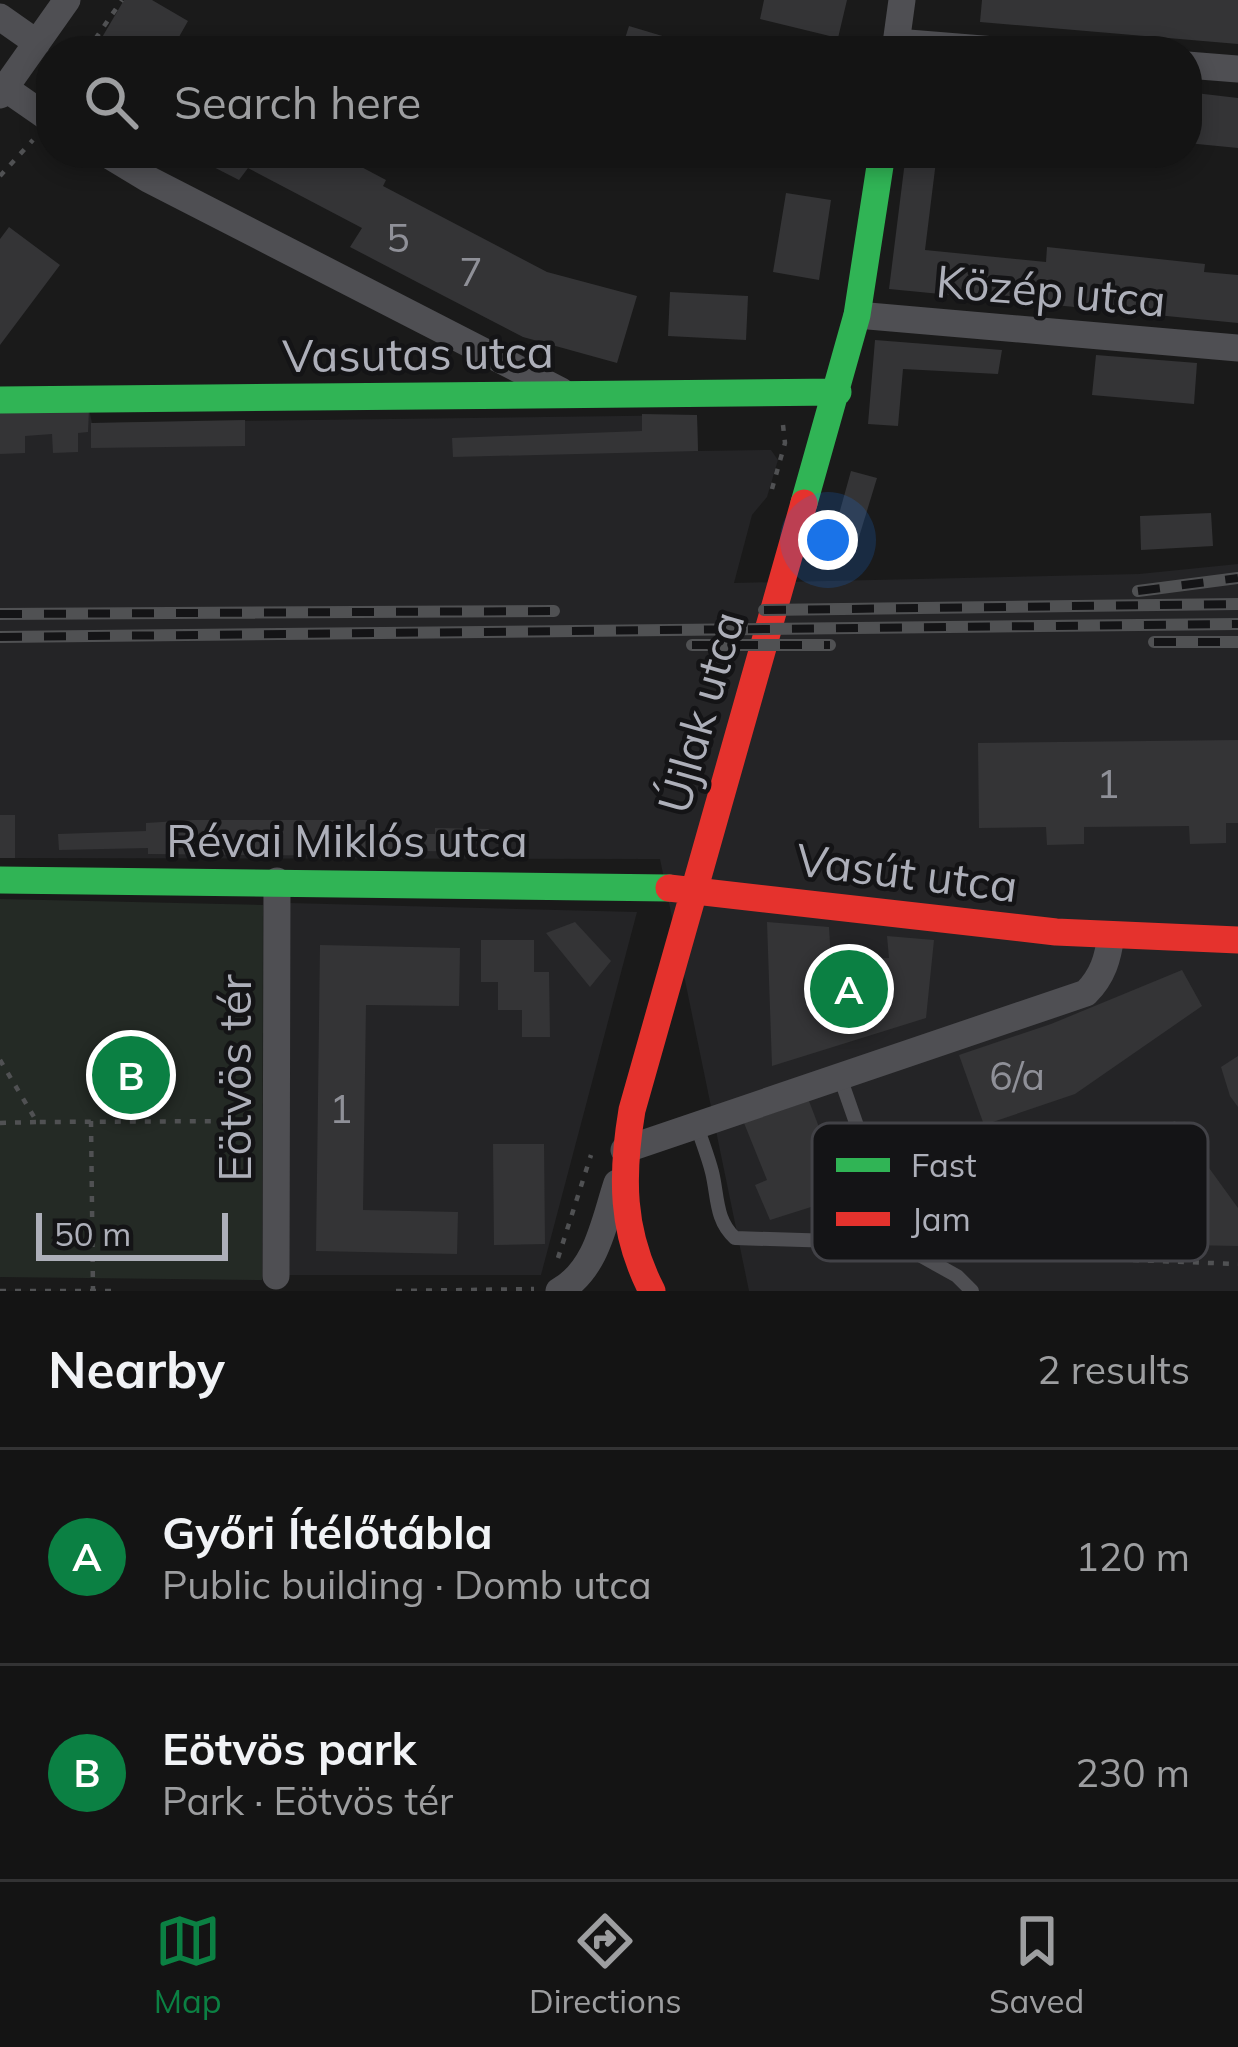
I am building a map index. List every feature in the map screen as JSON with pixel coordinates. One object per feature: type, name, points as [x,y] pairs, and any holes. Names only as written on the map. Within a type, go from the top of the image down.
[{"type":"street","points":[[42,36],[67,0]]},
{"type":"street","points":[[897,36],[902,0]]},
{"type":"street","points":[[0,17],[36,42]]},
{"type":"street","points":[[36,44],[2,91],[36,119]]},
{"type":"street","points":[[1202,66],[1238,70]]},
{"type":"street","points":[[130,168],[565,393]]},
{"type":"street","name":"Újlak utca","points":[[652,1291],[635,1263],[623,1208],[622,1161],[761,645],[838,392],[857,316],[880,168]]},
{"type":"street","name":"Közép utca","points":[[857,316],[1238,348]]},
{"type":"street","name":"Vasutas utca","points":[[0,400],[838,392]]},
{"type":"street","name":"Révai Miklós utca","points":[[0,880],[612,884],[693,889]]},
{"type":"street","name":"Eötvös tér","points":[[276,1276],[278,881]]},
{"type":"street","name":"Vasút utca","points":[[693,889],[1056,932],[1238,940]]},
{"type":"street","points":[[549,1285],[586,1270],[622,1161],[696,1123],[1086,993],[1102,971],[1111,934]]},
{"type":"lane","points":[[840,1077],[856,1123]]},
{"type":"lane","points":[[696,1123],[725,1229],[734,1238],[751,1241],[812,1242]]},
{"type":"lane","points":[[930,1261],[972,1291]]},
{"type":"path","points":[[97,36],[122,0]]},
{"type":"path","points":[[0,176],[36,137]]},
{"type":"path","points":[[767,506],[784,443],[784,426],[773,417]]},
{"type":"path","points":[[0,1060],[37,1122]]},
{"type":"path","points":[[92,1120],[93,1291]]},
{"type":"path","points":[[0,1123],[275,1120]]},
{"type":"path","points":[[396,1291],[549,1285],[594,1147]]},
{"type":"path","points":[[1158,1261],[1238,1264]]},
{"type":"path","points":[[0,1291],[116,1291]]},
{"type":"shaded area","points":[[89,409],[92,423],[697,415],[698,451],[771,450],[778,460],[767,497],[752,515],[734,583],[1139,574],[1238,564],[1238,1291],[749,1291],[660,859],[0,858],[0,413]]},
{"type":"shaded area","points":[[0,899],[263,905],[262,1280],[0,1277]]},
{"type":"shaded area","points":[[290,903],[637,912],[541,1275],[284,1275]]},
{"type":"building","points":[[124,0],[152,0],[188,21],[180,36],[103,36]]},
{"type":"building","points":[[764,0],[847,0],[838,36],[760,19]]},
{"type":"building","points":[[982,0],[1238,0],[1238,44],[1202,41],[1202,36],[1144,36],[980,22]]},
{"type":"building","points":[[629,26],[662,36],[626,36]]},
{"type":"building","points":[[1202,94],[1238,98],[1238,148],[1202,144]]},
{"type":"building","points":[[216,168],[248,168],[239,180]]},
{"type":"building","points":[[248,168],[363,168],[386,180],[383,186],[547,272],[637,296],[617,363],[523,337],[350,247],[362,228]]},
{"type":"building","points":[[904,168],[935,168],[925,250],[1046,262],[1047,247],[1205,264],[1204,272],[1238,275],[1238,323],[889,289]]},
{"type":"building","points":[[786,193],[831,200],[819,280],[773,272]]},
{"type":"building","points":[[9,227],[60,265],[0,345],[0,239]]},
{"type":"building","points":[[670,292],[748,296],[746,340],[668,336]]},
{"type":"building","points":[[875,340],[1002,350],[998,374],[903,369],[898,426],[868,424]]},
{"type":"building","points":[[1096,355],[1197,363],[1194,404],[1092,395]]},
{"type":"building","points":[[89,409],[88,432],[78,433],[78,452],[53,453],[52,434],[25,436],[25,453],[0,454],[0,413]]},
{"type":"building","points":[[642,414],[697,415],[698,451],[453,457],[452,438],[642,431]]},
{"type":"building","points":[[245,420],[245,446],[91,448],[91,423]]},
{"type":"building","points":[[851,471],[877,478],[855,550],[831,543]]},
{"type":"building","points":[[1211,513],[1213,546],[1141,550],[1140,516]]},
{"type":"building","points":[[1238,740],[1238,823],[1226,823],[1226,843],[1190,844],[1189,826],[1084,827],[1084,844],[1047,845],[1046,827],[979,828],[978,743]]},
{"type":"building","points":[[0,815],[15,815],[15,858],[0,858]]},
{"type":"building","points":[[367,820],[368,856],[148,854],[148,848],[59,850],[58,834],[146,831],[146,823]]},
{"type":"building","points":[[435,828],[489,829],[488,852],[422,851],[422,834],[435,834]]},
{"type":"building","points":[[379,839],[420,840],[420,853],[379,854]]},
{"type":"building","points":[[575,922],[611,961],[590,987],[546,933]]},
{"type":"building","points":[[767,922],[829,927],[831,960],[889,958],[887,936],[934,940],[926,1018],[772,1066]]},
{"type":"building","points":[[481,940],[534,940],[534,972],[549,972],[550,1037],[522,1037],[522,1010],[498,1010],[498,982],[481,982]]},
{"type":"building","points":[[320,945],[460,948],[459,1006],[366,1005],[363,1210],[458,1212],[457,1254],[316,1251]]},
{"type":"building","points":[[1182,970],[1202,1006],[1075,1094],[983,1123],[959,1055],[1051,1024]]},
{"type":"building","points":[[1238,1056],[1238,1107],[1221,1067]]},
{"type":"building","points":[[809,1101],[817,1123],[812,1123],[812,1207],[770,1220],[755,1185],[767,1180],[744,1123]]},
{"type":"building","points":[[493,1144],[544,1144],[545,1244],[494,1245]]},
{"type":"building","points":[[1208,1167],[1238,1208],[1238,1246],[1208,1245]]},
{"type":"railway","points":[[1138,591],[1238,578]]},
{"type":"railway","points":[[764,610],[1238,604]]},
{"type":"railway","points":[[0,614],[554,611]]},
{"type":"railway","points":[[0,637],[1238,624]]},
{"type":"railway","points":[[1154,642],[1238,642]]},
{"type":"railway","points":[[692,645],[830,645]]},
{"type":"traffic: fast","points":[[804,503],[857,315],[880,168]]},
{"type":"traffic: fast","points":[[0,400],[838,392]]},
{"type":"traffic: fast","points":[[0,880],[669,888]]},
{"type":"traffic: jam","points":[[652,1291],[634,1247],[626,1203],[632,1110],[804,503]]},
{"type":"traffic: jam","points":[[669,888],[1056,932],[1238,940]]},
{"type":"place","name":"Győri Ítélőtábla","points":[[849,989]]},
{"type":"place","name":"Eötvös park","points":[[131,1075]]}]
